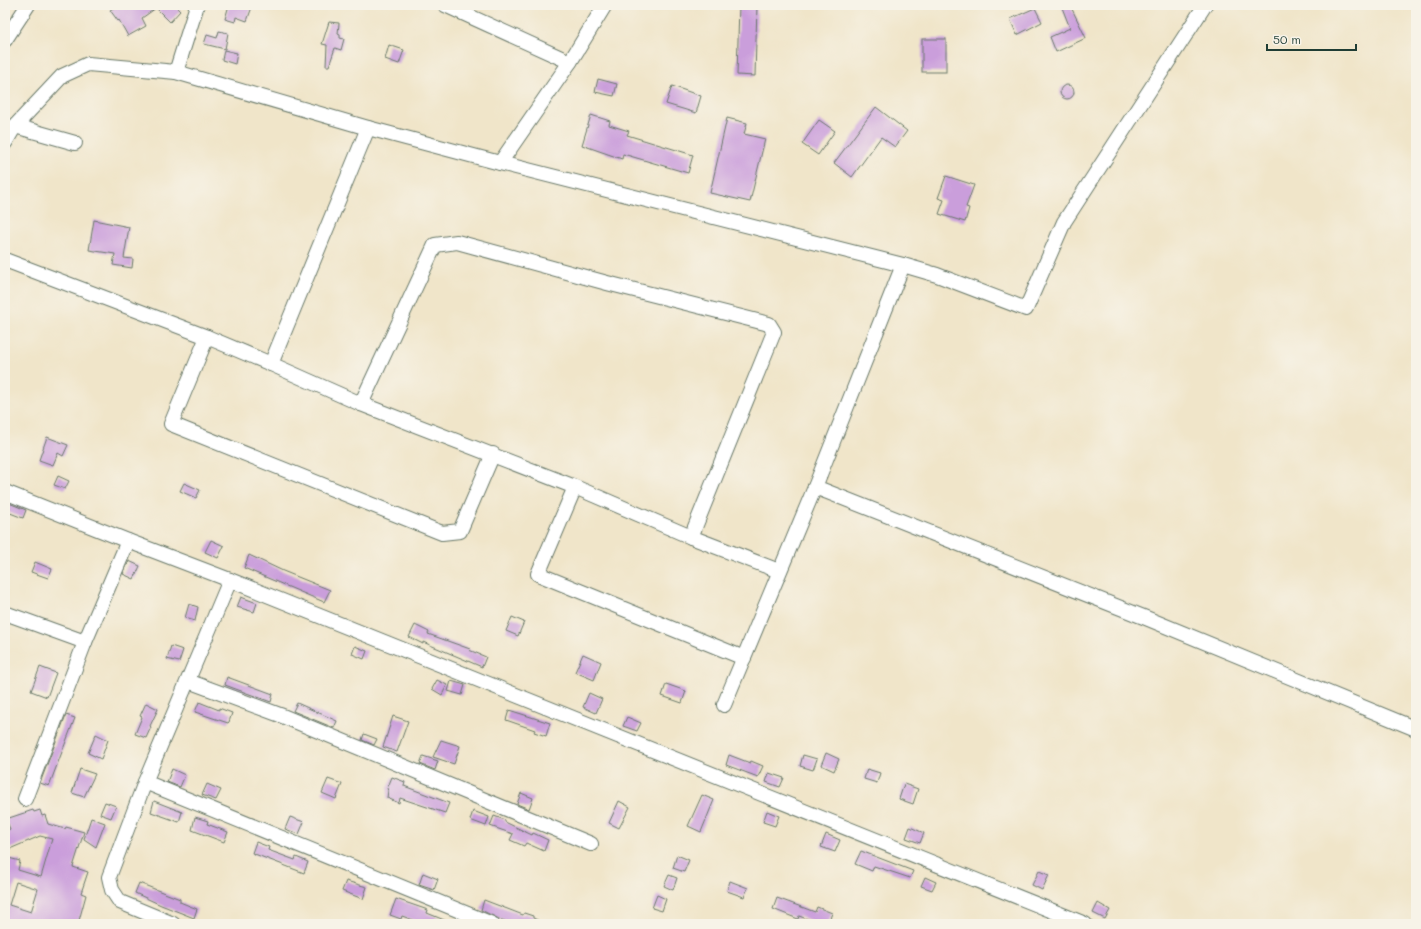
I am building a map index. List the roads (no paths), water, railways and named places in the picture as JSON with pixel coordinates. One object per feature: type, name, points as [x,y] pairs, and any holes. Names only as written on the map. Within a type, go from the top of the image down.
[{"type":"street","points":[[5,40],[28,5]]},
{"type":"street","points":[[176,72],[197,5]]},
{"type":"street","points":[[445,5],[570,62]]},
{"type":"street","points":[[500,163],[570,62],[605,5]]},
{"type":"street","points":[[5,143],[15,126],[62,76],[88,64],[176,72],[368,128],[903,265],[937,275],[1026,309],[1064,222],[1205,5]]},
{"type":"street","points":[[15,126],[74,143]]},
{"type":"street","points":[[271,364],[368,128]]},
{"type":"street","points":[[361,404],[435,245],[457,242],[607,283],[769,324],[774,332],[691,537]]},
{"type":"street","points":[[5,260],[206,337],[361,404],[493,454],[575,487],[691,537],[779,571]]},
{"type":"street","points":[[724,705],[815,487],[903,265]]},
{"type":"street","points":[[206,337],[171,424],[442,532],[460,531],[493,454]]},
{"type":"street","points":[[575,487],[538,574],[744,658]]},
{"type":"street","points":[[815,487],[1146,618],[1416,728]]},
{"type":"street","points":[[5,492],[230,580],[1085,924]]},
{"type":"street","points":[[25,799],[85,642],[128,541]]},
{"type":"street","points":[[173,924],[120,902],[112,890],[109,877],[145,782],[230,580]]},
{"type":"street","points":[[5,613],[85,642]]},
{"type":"street","points":[[188,682],[280,715],[591,844]]},
{"type":"street","points":[[145,782],[462,919],[492,924]]}]
